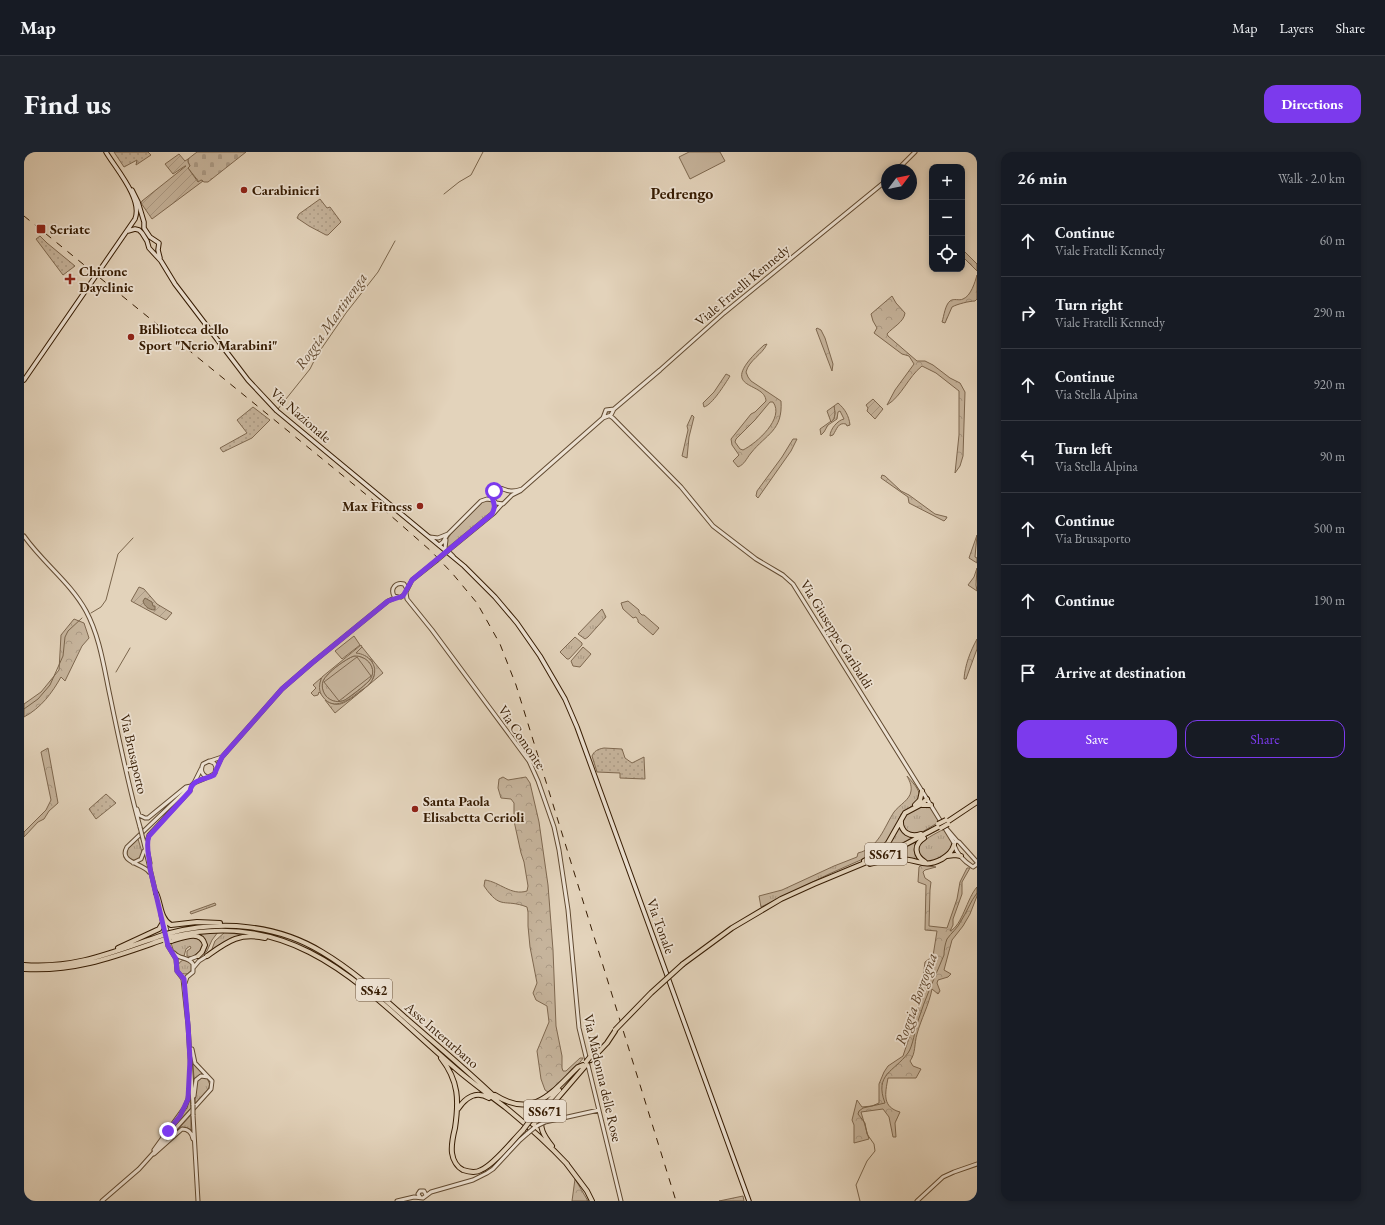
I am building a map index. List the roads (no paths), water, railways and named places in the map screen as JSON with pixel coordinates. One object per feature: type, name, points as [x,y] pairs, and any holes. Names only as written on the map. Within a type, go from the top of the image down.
[{"type":"highway","points":[[920,803],[922,791]]},
{"type":"highway","points":[[830,878],[877,854],[893,836],[905,813],[928,798]]},
{"type":"highway","name":"SS671","points":[[407,1025],[412,1032],[442,1059],[448,1068],[456,1087],[458,1109],[452,1155],[457,1165],[466,1171],[478,1172],[487,1167],[523,1130],[651,993],[683,964],[727,931],[768,906],[798,891],[891,852],[943,824],[977,802]]},
{"type":"highway","points":[[920,803],[931,805]]},
{"type":"highway","points":[[902,818],[901,826],[904,831],[912,836],[919,835],[943,824]]},
{"type":"highway","points":[[927,864],[917,855],[916,847],[921,840],[943,824]]},
{"type":"highway","points":[[830,878],[877,862],[892,859],[910,860],[931,864],[951,853],[955,843]]},
{"type":"highway","points":[[945,857],[952,855],[961,856]]},
{"type":"highway","points":[[156,893],[164,919],[171,925],[197,922],[232,924]]},
{"type":"highway","points":[[104,956],[112,950],[159,929],[162,921]]},
{"type":"highway","name":"Asse Interurbano","points":[[170,937],[197,927],[232,924],[262,929],[304,942],[338,962],[376,992],[504,1106]]},
{"type":"highway","name":"Asse Interurbano","points":[[51,967],[104,956],[164,938],[194,932],[223,930],[252,932],[287,942],[320,956],[361,985],[407,1025]]},
{"type":"highway","points":[[170,937],[199,936],[204,940],[205,945],[202,952],[198,956]]},
{"type":"highway","points":[[207,956],[230,940],[246,936],[263,937],[287,942]]},
{"type":"highway","name":"Asse Interurbano","points":[[24,969],[89,964],[122,954],[164,938]]},
{"type":"highway","name":"Asse Interurbano","points":[[24,965],[40,968]]},
{"type":"highway","name":"SS42","points":[[407,1025],[462,1074],[519,1119],[567,1164],[592,1201]]},
{"type":"highway","points":[[488,1091],[506,1101],[520,1104],[531,1103],[543,1099],[553,1093],[578,1067],[585,1064]]},
{"type":"highway","name":"SS671","points":[[567,1164],[545,1138],[542,1131],[541,1120],[545,1111],[585,1064]]},
{"type":"highway","points":[[458,1109],[463,1101],[468,1098],[475,1095],[482,1095],[493,1100],[514,1119],[519,1119]]},
{"type":"main road","points":[[106,152],[130,189],[137,210],[133,226],[137,229]]},
{"type":"main road","points":[[106,152],[135,195],[144,223],[144,228],[148,235],[159,243],[159,248],[152,251]]},
{"type":"main road","points":[[24,380],[128,231],[134,220],[139,218],[144,223]]},
{"type":"main road","points":[[128,231],[142,228],[144,223]]},
{"type":"main road","name":"Via Nazionale","points":[[137,229],[147,241],[149,248],[161,261],[175,284],[248,380],[271,405],[466,568],[495,597],[517,623],[544,662]]},
{"type":"main road","name":"Via Nazionale","points":[[159,248],[158,250],[161,261]]},
{"type":"main road","name":"Via Tonale","points":[[544,662],[565,700],[577,727],[749,1201]]},
{"type":"street","points":[[903,164],[915,152]]},
{"type":"street","name":"Viale Fratelli Kennedy","points":[[611,416],[614,409],[724,313],[881,185]]},
{"type":"street","name":"Viale Fratelli Kennedy","points":[[605,412],[606,410],[614,409]]},
{"type":"street","points":[[609,410],[611,411],[611,416]]},
{"type":"street","points":[[392,591],[394,596],[407,599],[407,589],[412,580],[492,514],[506,502],[508,498],[522,489],[602,418],[605,412],[611,416]]},
{"type":"street","points":[[602,418],[611,416]]},
{"type":"street","name":"Via Giuseppe Garibaldi","points":[[611,416],[681,487],[713,526],[756,560],[783,575],[793,584],[922,791],[928,798],[955,843],[961,856],[975,868],[977,863],[962,844],[955,843]]},
{"type":"street","points":[[439,545],[480,501],[493,493],[495,490],[499,488],[512,492],[522,489]]},
{"type":"street","points":[[506,491],[508,498]]},
{"type":"street","points":[[492,514],[495,507],[493,493]]},
{"type":"street","points":[[480,501],[487,499],[502,504]]},
{"type":"street","points":[[429,537],[438,538],[448,534]]},
{"type":"street","name":"Via Nazionale","points":[[448,534],[445,548],[454,558]]},
{"type":"street","name":"Via Brusaporto","points":[[24,536],[32,547],[70,587],[77,597],[91,622],[99,644],[133,802],[168,946],[176,959],[177,971],[183,977],[189,1035],[198,1201]]},
{"type":"street","points":[[388,601],[393,587],[412,580]]},
{"type":"street","points":[[401,583],[406,586],[407,589]]},
{"type":"street","points":[[194,783],[214,775],[222,757],[282,689],[388,601],[406,593]]},
{"type":"street","name":"Via Comonte","points":[[407,599],[432,630],[533,769],[557,838],[568,910]]},
{"type":"street","points":[[152,878],[147,869],[129,861],[125,850],[194,783],[203,764],[222,757]]},
{"type":"street","points":[[209,761],[215,764],[216,769]]},
{"type":"street","points":[[201,769],[203,774],[207,777]]},
{"type":"street","points":[[133,802],[139,815],[148,818],[186,787],[191,786]]},
{"type":"street","points":[[150,869],[150,859],[146,844],[149,836],[190,791],[191,786]]},
{"type":"street","points":[[133,863],[141,859],[145,848]]},
{"type":"street","name":"Via Madonna delle Rose","points":[[568,910],[579,1028],[621,1201]]},
{"type":"street","name":"Via Brusaporto","points":[[162,921],[165,923],[173,951],[176,955],[183,958]]},
{"type":"street","points":[[177,963],[183,958],[190,959],[198,956]]},
{"type":"street","name":"Via Brusaporto","points":[[184,985],[188,976],[193,972],[194,967],[199,960],[207,956]]},
{"type":"street","points":[[190,959],[194,967]]},
{"type":"street","points":[[180,975],[188,976]]},
{"type":"street","points":[[102,1201],[139,1169],[211,1089],[211,1079],[195,1064],[189,1035]]},
{"type":"street","points":[[150,1157],[185,1107],[190,1087],[190,1060]]},
{"type":"street","points":[[193,1104],[196,1080],[199,1077],[204,1076],[211,1079]]},
{"type":"street","points":[[414,1197],[421,1190],[426,1193],[431,1192],[473,1180],[488,1173],[494,1169],[520,1140],[535,1127],[545,1122],[599,1110]]},
{"type":"street","points":[[150,1157],[161,1149],[175,1134],[182,1129],[191,1133],[195,1150]]},
{"type":"street","points":[[917,1201],[937,1181],[947,1174],[977,1164]]},
{"type":"street","points":[[419,1193],[420,1197]]},
{"type":"street","points":[[397,1201],[414,1197],[424,1198],[426,1193]]},
{"type":"water","points":[[145,598],[152,602],[153,606],[155,606],[155,610],[146,606],[143,601]]},
{"type":"waterway","name":"Roggia Martinenga","points":[[444,194],[471,175],[483,152]]},
{"type":"waterway","name":"Roggia Martinenga","points":[[278,409],[310,369],[317,355],[346,313],[378,272],[395,241]]},
{"type":"waterway","name":"Roggia Martinenga","points":[[91,613],[101,607],[106,600],[118,554],[133,538]]},
{"type":"waterway","name":"Roggia Martinenga","points":[[24,709],[38,699],[50,685],[63,656],[65,637],[68,631],[82,618]]},
{"type":"waterway","points":[[116,672],[130,648]]},
{"type":"waterway","name":"Roggia Borgogna","points":[[860,1201],[856,1185],[867,1161],[875,1151],[874,1144],[867,1134],[865,1123],[858,1114],[859,1111],[863,1108],[885,1103],[882,1093],[884,1079],[910,1050],[924,1004],[944,955],[947,939],[960,924],[977,893]]},
{"type":"railway","points":[[24,216],[374,501],[431,551],[477,603],[500,644],[516,685],[676,1201]]},
{"type":"place","name":"Carabinieri","points":[[244,190]]},
{"type":"place","name":"Seriate","points":[[41,229]]},
{"type":"place","name":"Chirone Dayclinic","points":[[70,279]]},
{"type":"place","name":"Biblioteca dello Sport \"Nerio Marabini\"","points":[[131,337]]},
{"type":"place","name":"Max Fitness","points":[[420,506]]},
{"type":"place","name":"Santa Paola Elisabetta Cerioli","points":[[415,809]]},
{"type":"district","name":"Pedrengo","points":[[682,193]]}]
